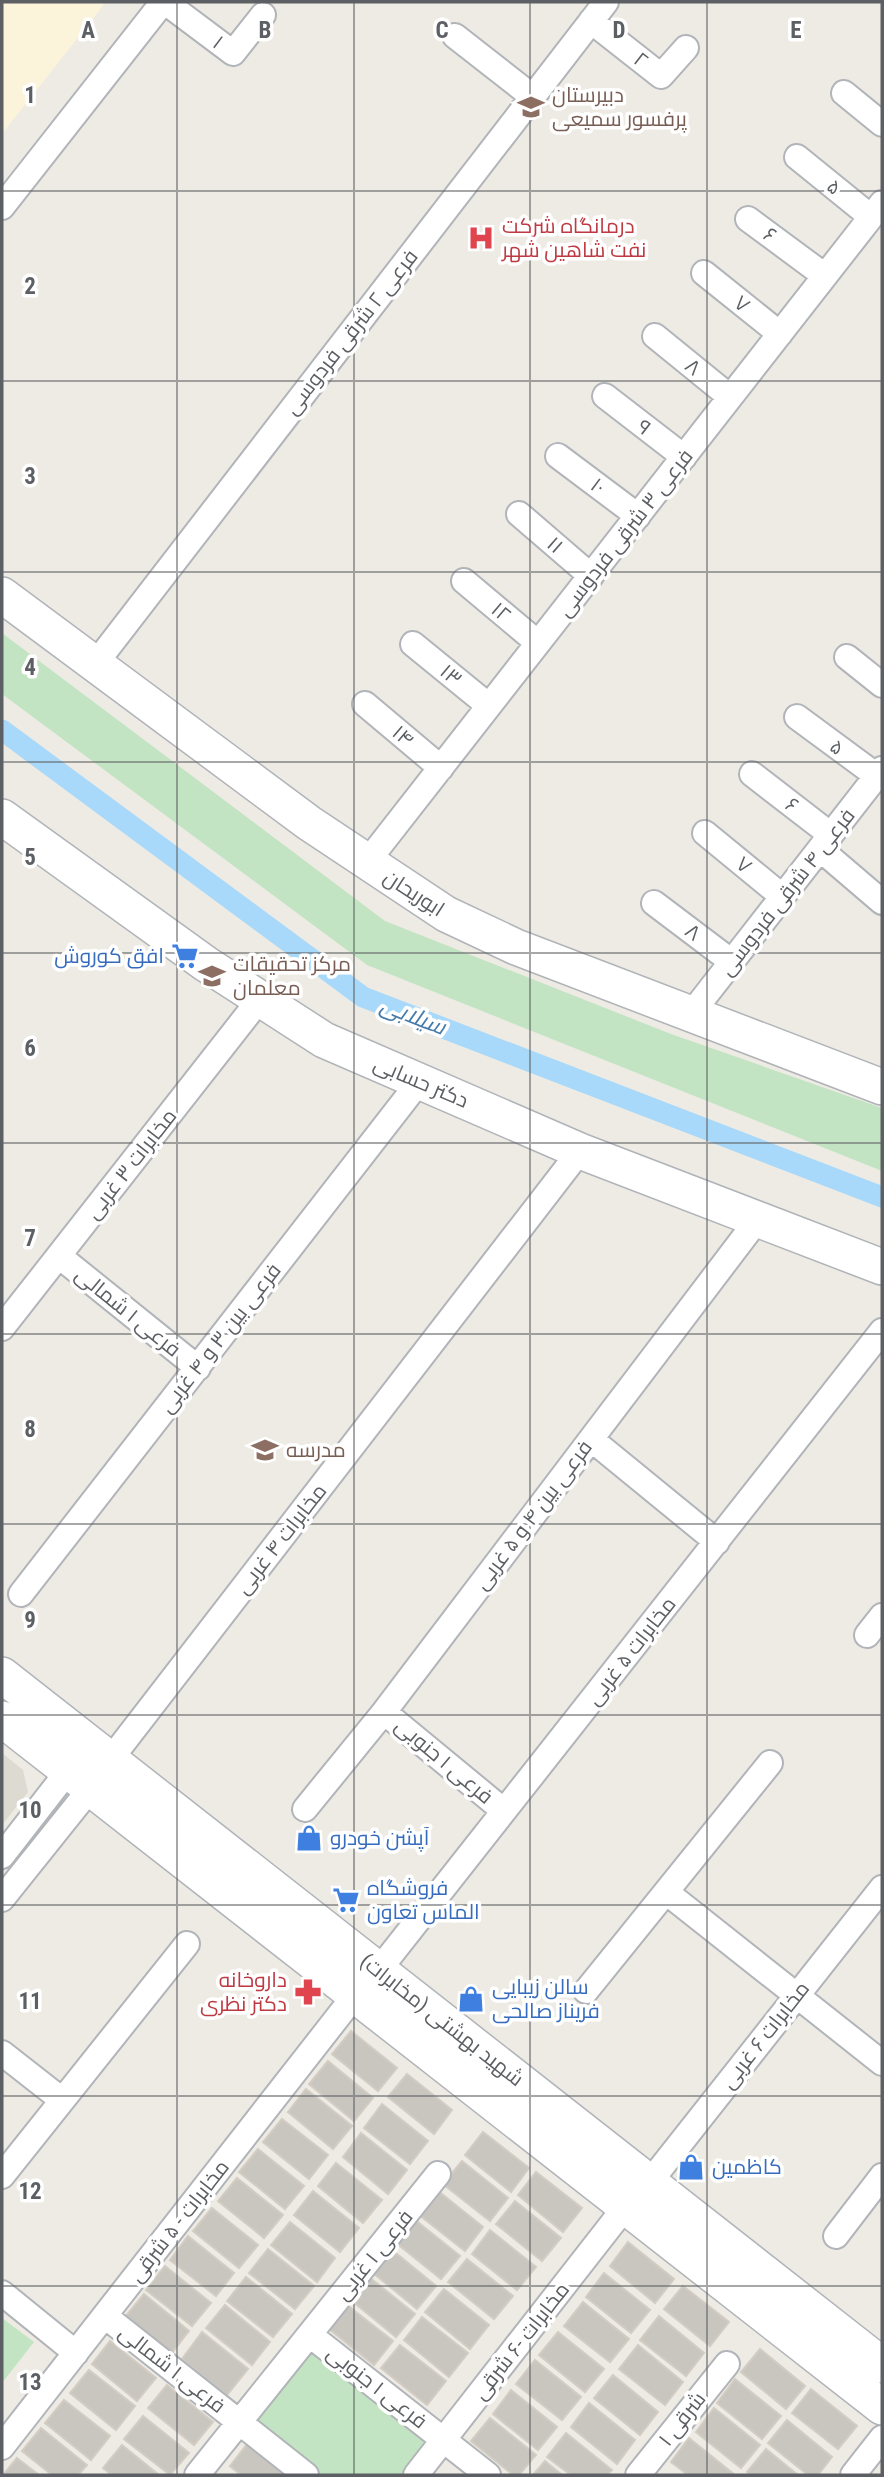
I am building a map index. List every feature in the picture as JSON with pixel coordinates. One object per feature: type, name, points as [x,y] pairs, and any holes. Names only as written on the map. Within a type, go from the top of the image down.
[{"type":"main road","name":"ابوریحان","points":[[2,595],[309,823],[446,914],[479,931],[882,1087]]},
{"type":"main road","name":"دکتر حسابی","points":[[2,817],[206,964],[324,1040],[580,1151],[882,1267]]},
{"type":"main road","name":"شهید بهشتی (مخابرات)","points":[[2,1675],[110,1760],[366,1983]]},
{"type":"main road","name":"شهید بهشتی (مخابرات)","points":[[2,1719],[79,1780],[366,1983],[638,2194],[882,2365]]},
{"type":"main road","name":"شهید بهشتی (مخابرات)","points":[[638,2194],[882,2407]]},
{"type":"street","name":"۱","points":[[164,2],[233,52],[263,15]]},
{"type":"street","points":[[2,207],[164,2]]},
{"type":"street","name":"فرعی ۲ شرقی فردوسی","points":[[96,663],[607,2]]},
{"type":"street","name":"۲","points":[[591,22],[661,76],[686,48]]},
{"type":"street","points":[[456,36],[533,97]]},
{"type":"street","points":[[844,93],[882,124]]},
{"type":"street","name":"۵","points":[[797,157],[877,210]]},
{"type":"street","name":"فرعی ۳ شرقی فردوسی","points":[[367,862],[877,210]]},
{"type":"street","name":"۶","points":[[748,219],[825,276]]},
{"type":"street","name":"۷","points":[[704,273],[780,334]]},
{"type":"street","name":"۸","points":[[654,337],[730,397]]},
{"type":"street","name":"۹","points":[[605,396],[684,457]]},
{"type":"street","name":"۱۰","points":[[558,456],[638,516]]},
{"type":"street","name":"۱۱","points":[[519,514],[591,576]]},
{"type":"street","name":"۱۲","points":[[464,581],[538,643]]},
{"type":"street","name":"۱۳","points":[[413,644],[489,706]]},
{"type":"street","points":[[847,657],[882,685]]},
{"type":"street","name":"۱۴","points":[[365,704],[441,768]]},
{"type":"street","name":"۵","points":[[797,717],[877,783]]},
{"type":"street","name":"۶","points":[[752,774],[826,842],[882,902]]},
{"type":"street","name":"فرعی ۴ شرقی فردوسی","points":[[691,1014],[826,842],[877,783]]},
{"type":"street","name":"۷","points":[[705,833],[783,897]]},
{"type":"street","name":"۸","points":[[654,903],[732,962]]},
{"type":"street","name":"مخابرات ۳ غربی","points":[[2,1328],[260,999]]},
{"type":"street","name":"فرعی بین ۳ و ۴ غربی","points":[[21,1594],[419,1082]]},
{"type":"street","name":"مخابرات ۴ غربی","points":[[110,1760],[580,1151]]},
{"type":"street","name":"فرعی بین ۴ و ۵ غربی","points":[[305,1809],[384,1712],[758,1219]]},
{"type":"street","name":"فرعی ۱ شمالی","points":[[59,1256],[198,1368]]},
{"type":"street","name":"مخابرات ۵ غربی","points":[[366,1983],[882,1331]]},
{"type":"street","points":[[591,1439],[717,1542]]},
{"type":"street","name":"فرعی ۱ جنوبی","points":[[384,1712],[504,1811]]},
{"type":"street","points":[[586,1991],[770,1763]]},
{"type":"street","points":[[2,1856],[79,1780]]},
{"type":"street","points":[[2,1899],[79,1780]]},
{"type":"street","name":"مخابرات ۶ غربی","points":[[638,2194],[882,1888]]},
{"type":"street","points":[[666,1892],[882,2063]]},
{"type":"street","points":[[2,2176],[187,1944]]},
{"type":"street","name":"مخابرات - ۵ شرقی","points":[[2,2447],[366,1983]]},
{"type":"street","points":[[2,2053],[62,2100]]},
{"type":"street","name":"فرعی ۱ غربی","points":[[197,2475],[438,2174]]},
{"type":"street","points":[[836,2236],[882,2176]]},
{"type":"street","name":"مخابرات -۶ شرقی","points":[[416,2475],[638,2194]]},
{"type":"street","points":[[2,2294],[76,2353]]},
{"type":"street","name":"فرعی ۱ شمالی","points":[[105,2316],[306,2475]]},
{"type":"street","name":"فرعی ۱ جنوبی","points":[[310,2335],[488,2475]]},
{"type":"street","name":"شرقی ۱","points":[[638,2475],[727,2364]]},
{"type":"street","points":[[853,2475],[882,2438]]},
{"type":"shaded area","points":[[2,2],[106,2],[2,134]]},
{"type":"shaded area","points":[[2,1753],[23,1770],[28,1792],[2,1825]]},
{"type":"green space","points":[[2,633],[385,921],[671,1034],[882,1108],[882,1171],[367,965],[2,694]]},
{"type":"green space","points":[[2,2318],[34,2342],[2,2383]]},
{"type":"green space","points":[[309,2346],[434,2446],[410,2475],[321,2475],[251,2419]]},
{"type":"building","points":[[351,2031],[397,2068],[378,2091],[332,2054]]},
{"type":"building","points":[[328,2061],[373,2098],[354,2121],[309,2084]]},
{"type":"building","points":[[407,2074],[452,2110],[434,2134],[388,2097]]},
{"type":"building","points":[[306,2089],[352,2126],[333,2149],[288,2112]]},
{"type":"building","points":[[382,2104],[428,2141],[410,2164],[364,2128]]},
{"type":"building","points":[[282,2119],[328,2155],[309,2179],[263,2142]]},
{"type":"building","points":[[483,2132],[529,2168],[511,2192],[465,2155]]},
{"type":"building","points":[[361,2133],[407,2170],[388,2194],[343,2157]]},
{"type":"building","points":[[258,2149],[304,2186],[285,2209],[239,2172]]},
{"type":"building","points":[[462,2161],[508,2198],[490,2221],[443,2184]]},
{"type":"building","points":[[336,2163],[382,2200],[363,2223],[318,2186]]},
{"type":"building","points":[[536,2172],[582,2208],[563,2232],[518,2195]]},
{"type":"building","points":[[237,2178],[283,2215],[264,2238],[218,2201]]},
{"type":"building","points":[[437,2190],[483,2227],[465,2251],[418,2214]]},
{"type":"building","points":[[313,2191],[359,2228],[340,2252],[294,2215]]},
{"type":"building","points":[[515,2201],[561,2238],[542,2261],[496,2224]]},
{"type":"building","points":[[212,2208],[258,2245],[239,2268],[193,2231]]},
{"type":"building","points":[[414,2219],[460,2256],[441,2279],[395,2242]]},
{"type":"building","points":[[290,2222],[335,2258],[317,2282],[271,2245]]},
{"type":"building","points":[[490,2230],[536,2267],[517,2290],[472,2254]]},
{"type":"building","points":[[188,2236],[234,2273],[216,2296],[170,2260]]},
{"type":"building","points":[[628,2242],[674,2279],[655,2303],[610,2266]]},
{"type":"building","points":[[268,2249],[314,2286],[295,2309],[249,2273]]},
{"type":"building","points":[[391,2249],[436,2286],[417,2309],[372,2272]]},
{"type":"building","points":[[467,2259],[513,2296],[494,2319],[448,2282]]},
{"type":"building","points":[[165,2266],[211,2303],[192,2326],[146,2290]]},
{"type":"building","points":[[604,2273],[650,2310],[631,2333],[586,2297]]},
{"type":"building","points":[[246,2277],[292,2314],[273,2337],[227,2301]]},
{"type":"building","points":[[369,2277],[415,2314],[396,2337],[351,2300]]},
{"type":"building","points":[[683,2286],[729,2322],[710,2346],[664,2309]]},
{"type":"building","points":[[444,2289],[489,2325],[470,2349],[425,2312]]},
{"type":"building","points":[[144,2294],[189,2331],[171,2354],[125,2317]]},
{"type":"building","points":[[583,2302],[629,2339],[610,2362],[564,2326]]},
{"type":"building","points":[[225,2305],[270,2342],[252,2365],[206,2328]]},
{"type":"building","points":[[347,2305],[393,2341],[374,2365],[328,2328]]},
{"type":"building","points":[[659,2316],[704,2353],[686,2376],[640,2340]]},
{"type":"building","points":[[422,2317],[468,2353],[449,2377],[404,2340]]},
{"type":"building","points":[[202,2332],[248,2369],[227,2395],[182,2359]]},
{"type":"building","points":[[558,2332],[604,2369],[585,2392],[539,2355]]},
{"type":"building","points":[[110,2341],[156,2378],[137,2401],[92,2364]]},
{"type":"building","points":[[400,2345],[446,2381],[427,2405],[381,2368]]},
{"type":"building","points":[[638,2345],[683,2382],[665,2405],[619,2369]]},
{"type":"building","points":[[760,2349],[805,2386],[786,2409],[741,2372]]},
{"type":"building","points":[[535,2360],[581,2397],[562,2420],[516,2384]]},
{"type":"building","points":[[89,2370],[135,2406],[116,2430],[70,2393]]},
{"type":"building","points":[[613,2375],[658,2412],[640,2435],[594,2398]]},
{"type":"building","points":[[735,2379],[781,2416],[762,2439],[717,2403]]},
{"type":"building","points":[[167,2385],[213,2422],[194,2445],[148,2408]]},
{"type":"building","points":[[811,2389],[857,2426],[838,2449],[792,2413]]},
{"type":"building","points":[[511,2390],[557,2427],[538,2450],[493,2414]]},
{"type":"building","points":[[64,2400],[110,2436],[91,2460],[45,2423]]},
{"type":"building","points":[[589,2403],[635,2440],[617,2464],[571,2427]]},
{"type":"building","points":[[714,2408],[760,2445],[741,2468],[696,2432]]},
{"type":"building","points":[[143,2416],[189,2453],[170,2475],[124,2439]]},
{"type":"building","points":[[490,2418],[536,2455],[519,2475],[513,2475],[471,2441]]},
{"type":"building","points":[[787,2420],[832,2457],[818,2475],[808,2475],[768,2443]]},
{"type":"building","points":[[41,2428],[87,2465],[78,2475],[52,2475],[22,2451]]},
{"type":"building","points":[[566,2433],[612,2470],[607,2475],[571,2475],[547,2457]]},
{"type":"building","points":[[689,2438],[735,2475],[688,2475],[671,2462]]},
{"type":"building","points":[[248,2443],[288,2475],[241,2475],[230,2466]]},
{"type":"building","points":[[122,2445],[159,2475],[112,2475],[103,2468]]},
{"type":"building","points":[[766,2449],[798,2475],[750,2475],[747,2472]]},
{"type":"building","points":[[17,2458],[39,2475],[3,2475]]},
{"type":"building","points":[[545,2461],[562,2475],[533,2475]]},
{"type":"waterway","name":"سیلابی","points":[[2,730],[363,997],[882,1197]]},
{"type":"place","name":"دبیرستان پرفسور سمیعی","points":[[531,107]]},
{"type":"place","name":"درمانگاه شرکت نفت شاهین شهر","points":[[481,238]]},
{"type":"place","name":"افق کوروش","points":[[185,956]]},
{"type":"place","name":"مرکز تحقیقات معلمان","points":[[212,976]]},
{"type":"place","name":"مدرسه","points":[[265,1450]]},
{"type":"place","name":"آپشن خودرو","points":[[309,1838]]},
{"type":"place","name":"فروشگاه الماس تعاون","points":[[346,1900]]},
{"type":"place","name":"داروخانه دکتر نظری","points":[[308,1992]]},
{"type":"place","name":"سالن زیبایی فریناز صالحی","points":[[471,1999]]},
{"type":"place","name":"کاظمین","points":[[691,2167]]}]
